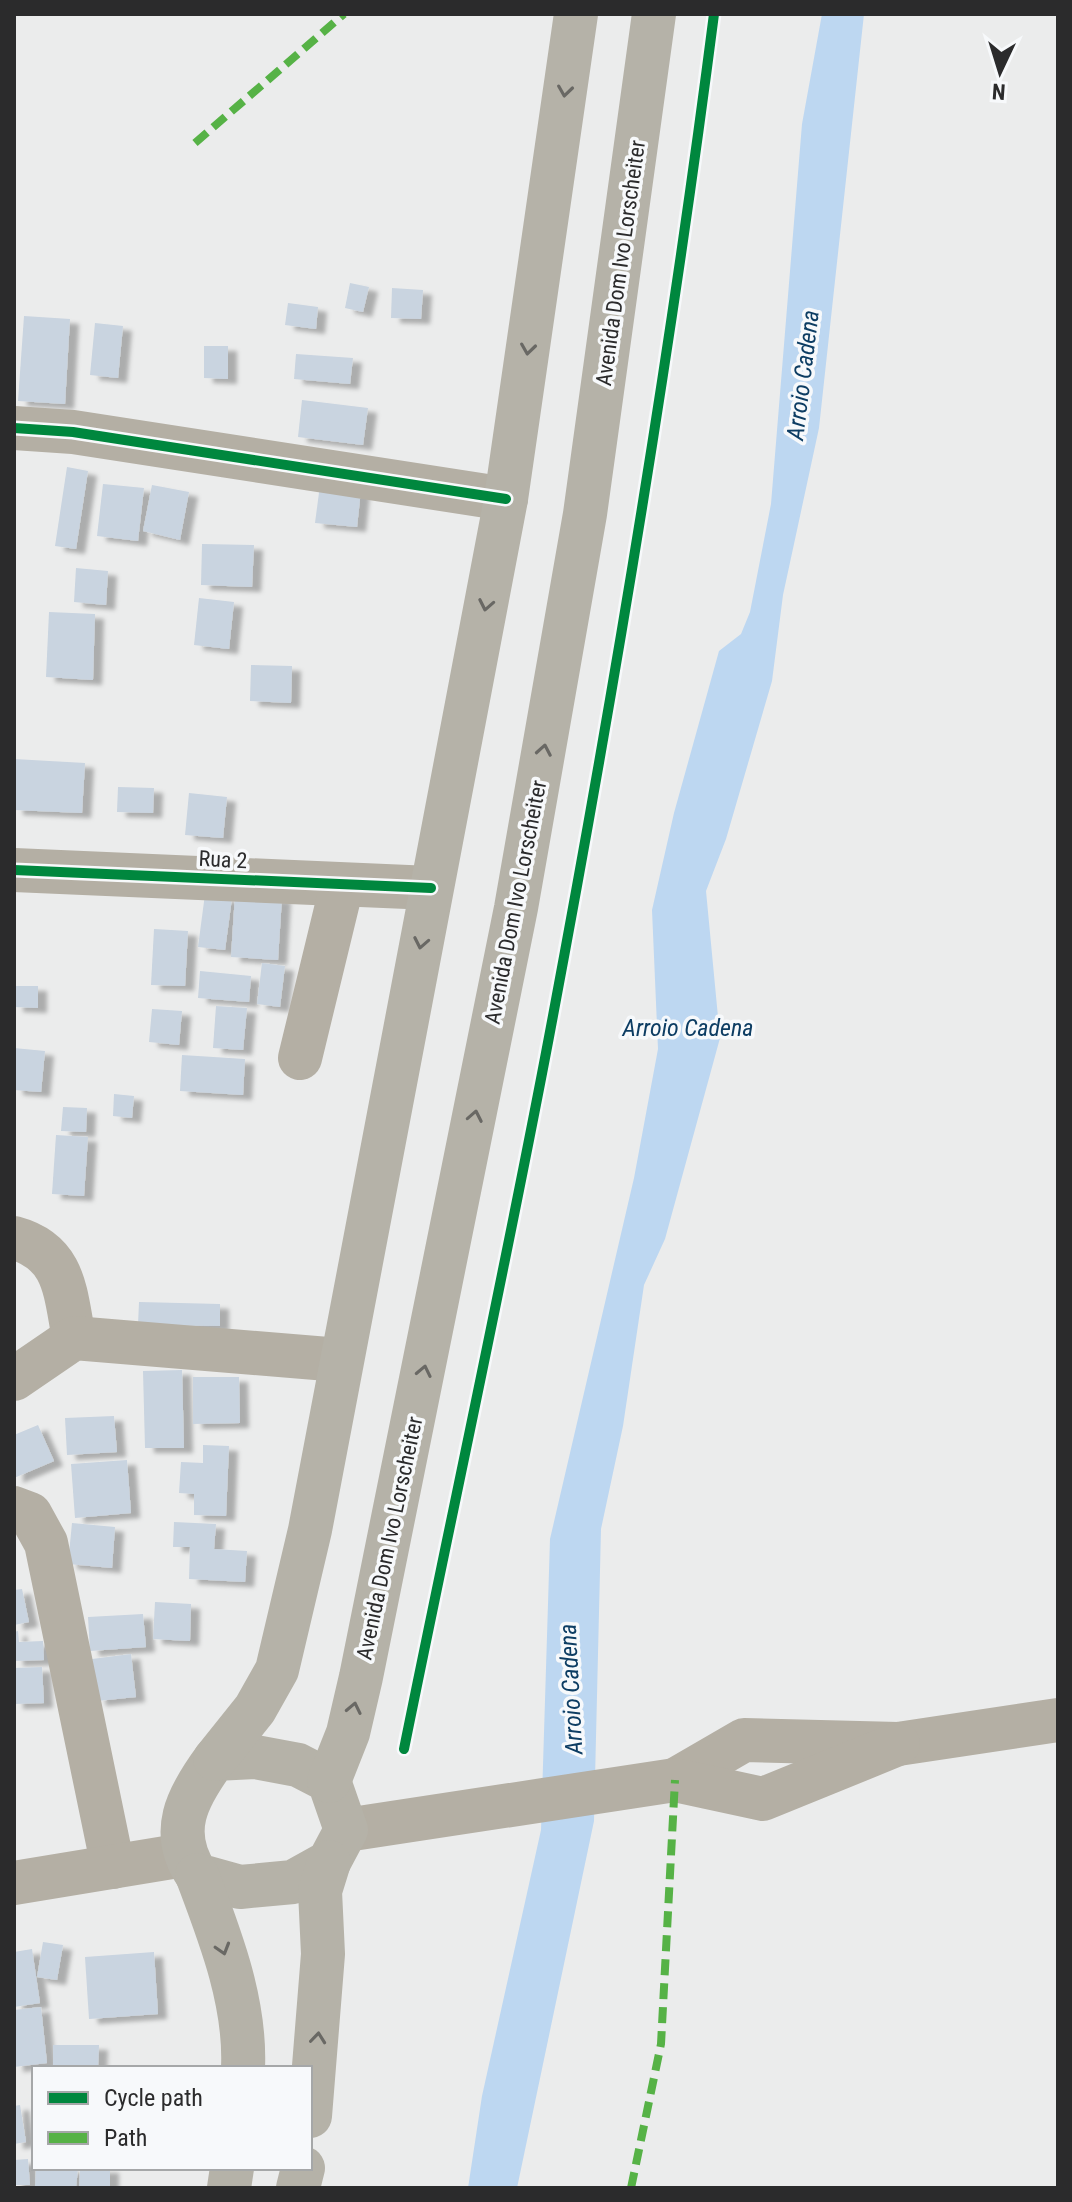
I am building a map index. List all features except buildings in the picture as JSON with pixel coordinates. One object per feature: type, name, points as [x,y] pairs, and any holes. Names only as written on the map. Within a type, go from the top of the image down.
[{"type":"main road","points":[[243,2066],[244,2050],[231,1977],[190,1865],[181,1827],[194,1787],[255,1709],[277,1670],[307,1545],[506,499],[576,14]]},
{"type":"main road","name":"Avenida Dom Ivo Lorscheiter","points":[[329,1781],[348,1733],[361,1677],[519,892],[585,514],[654,14]]},
{"type":"main road","points":[[215,1759],[255,1757],[298,1765],[329,1781],[338,1846],[320,1891],[323,1954],[312,2091]]},
{"type":"main road","points":[[190,1865],[240,1887],[293,1882],[338,1846]]},
{"type":"street","points":[[14,428],[73,432],[506,499]]},
{"type":"street","name":"Rua 2","points":[[14,870],[431,888]]},
{"type":"street","points":[[300,1058],[342,885]]},
{"type":"street","points":[[14,1238],[28,1241],[59,1266],[74,1338]]},
{"type":"street","points":[[14,1379],[74,1338],[340,1360]]},
{"type":"street","points":[[14,1508],[30,1514],[46,1543],[113,1867]]},
{"type":"street","points":[[338,1846],[459,1813],[654,1782],[744,1740],[898,1744],[1058,1720]]},
{"type":"street","points":[[654,1782],[763,1799],[898,1744]]},
{"type":"street","points":[[14,1883],[113,1867],[190,1865]]},
{"type":"water","name":"Arroio Cadena","points":[[822,14],[864,14],[819,428],[783,595],[772,681],[726,839],[706,891],[720,1038],[665,1239],[644,1285],[623,1426],[601,1529],[594,1821],[517,2188],[468,2188],[482,2096],[541,1830],[550,1539],[634,1178],[658,1049],[652,910],[674,813],[719,651],[741,634],[750,612],[771,504],[802,124]]},
{"type":"marked path","points":[[195,143],[344,14]]},
{"type":"marked path","points":[[631,2188],[661,2044],[675,1780]]},
{"type":"cycle path","points":[[404,1749],[532,1126],[596,782],[659,399],[714,14]]},
{"type":"cycle path","points":[[14,428],[73,432],[506,499]]},
{"type":"cycle path","points":[[14,870],[431,888]]}]
